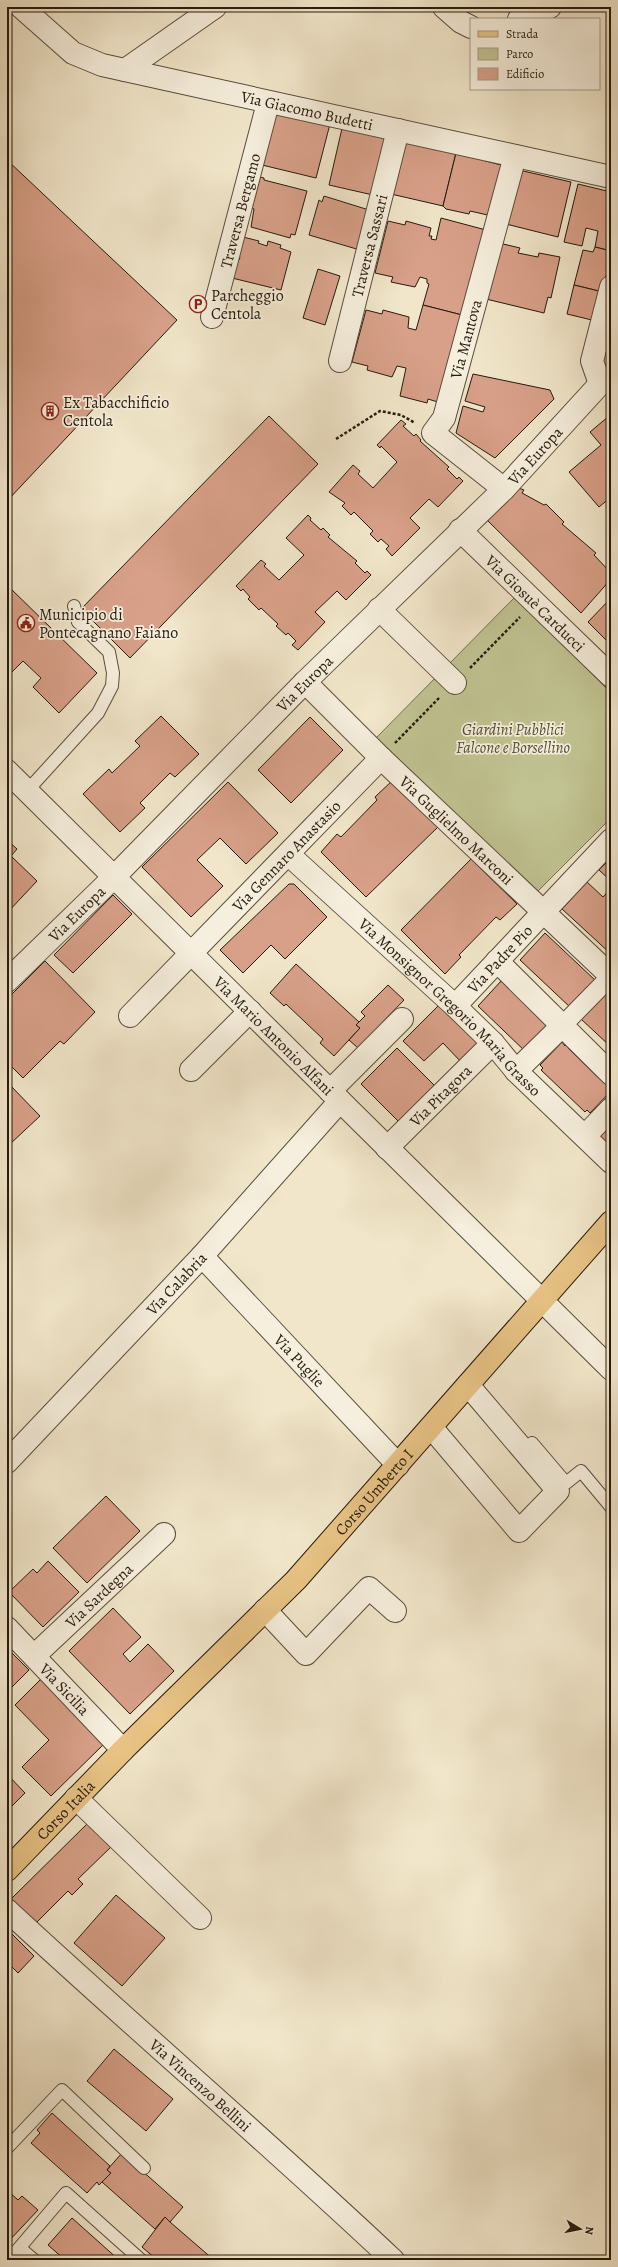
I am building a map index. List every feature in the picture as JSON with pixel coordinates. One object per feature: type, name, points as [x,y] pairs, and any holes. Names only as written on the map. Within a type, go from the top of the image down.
[{"type":"main road","name":"Corso Umberto I","points":[[123,1750],[296,1580],[611,1222]]},
{"type":"main road","name":"Corso Italia","points":[[7,1870],[123,1750]]},
{"type":"street","points":[[7,18],[18,7]]},
{"type":"street","name":"Via Giacomo Budetti","points":[[21,7],[73,53],[102,65],[268,103],[611,177]]},
{"type":"street","points":[[125,70],[215,7]]},
{"type":"street","points":[[444,7],[461,22],[470,26]]},
{"type":"street","points":[[522,18],[550,7]]},
{"type":"street","name":"Traversa Bergamo","points":[[212,317],[268,103]]},
{"type":"street","name":"Traversa Sassari","points":[[340,360],[398,130]]},
{"type":"street","name":"Via Mantova","points":[[433,433],[444,418],[515,156]]},
{"type":"street","points":[[606,381],[592,361],[611,287]]},
{"type":"street","name":"Via Europa","points":[[7,982],[114,877],[305,682],[460,530],[504,489],[606,381]]},
{"type":"street","points":[[433,433],[504,489]]},
{"type":"street","name":"Via Giosuè Carducci","points":[[460,530],[611,676]]},
{"type":"street","points":[[379,609],[455,683]]},
{"type":"street","name":"Via Guglielmo Marconi","points":[[305,682],[381,758],[611,976]]},
{"type":"street","name":"Via Gennaro Anastasio","points":[[130,1016],[381,758]]},
{"type":"street","name":"Via Mario Antonio Alfani","points":[[7,771],[611,1369]]},
{"type":"street","name":"Via Padre Pio","points":[[455,1006],[611,840]]},
{"type":"street","name":"Via Monsignor Gregorio Maria Grasso","points":[[288,854],[455,1006],[493,1043],[516,1071],[611,1162]]},
{"type":"street","points":[[497,961],[611,1074]]},
{"type":"street","points":[[516,1071],[611,976]]},
{"type":"street","points":[[191,1070],[250,1011]]},
{"type":"street","name":"Via Calabria","points":[[7,1462],[202,1256],[335,1096],[402,1019]]},
{"type":"street","name":"Via Pitagora","points":[[388,1148],[493,1043]]},
{"type":"street","points":[[584,1136],[611,1110]]},
{"type":"street","name":"Via Puglie","points":[[202,1256],[398,1465]]},
{"type":"street","points":[[431,1427],[519,1531],[558,1490],[468,1385]]},
{"type":"street","name":"Via Sardegna","points":[[34,1656],[164,1534]]},
{"type":"street","points":[[264,1610],[306,1654],[369,1588],[395,1611]]},
{"type":"street","name":"Via Sicilia","points":[[7,1628],[123,1750]]},
{"type":"street","points":[[76,1798],[200,1918]]},
{"type":"street","name":"Via Vincenzo Bellini","points":[[7,1910],[111,2006],[326,2196],[393,2260]]},
{"type":"lane","points":[[27,791],[98,713],[112,686],[114,674],[109,652],[78,622],[74,606]]},
{"type":"lane","points":[[516,1441],[527,1438],[566,1483],[581,1471],[611,1507]]},
{"type":"lane","points":[[7,2148],[62,2090],[144,2168]]},
{"type":"lane","points":[[9,2260],[66,2193],[141,2260]]},
{"type":"lane","points":[[20,2248],[34,2260]]},
{"type":"path","points":[[336,439],[380,411],[401,415],[433,433]]},
{"type":"green space","name":"Giardini Pubblici Falcone e Borsellino","points":[[515,597],[611,693],[611,818],[533,896],[375,739]]},
{"type":"building","points":[[276,110],[330,124],[316,178],[262,165]]},
{"type":"building","points":[[343,124],[387,135],[373,195],[329,185]]},
{"type":"building","points":[[403,142],[456,153],[443,206],[391,194]]},
{"type":"building","points":[[456,153],[483,156],[482,160],[505,166],[492,216],[470,211],[469,214],[446,209],[443,206]]},
{"type":"building","name":"Ex Tabacchificio Centola","points":[[7,160],[177,320],[7,501]]},
{"type":"building","points":[[519,170],[571,182],[558,237],[506,224]]},
{"type":"building","points":[[260,177],[264,178],[264,180],[307,191],[295,235],[291,234],[290,238],[251,227],[254,209],[252,208]]},
{"type":"building","points":[[578,184],[611,192],[611,251],[595,247],[598,231],[586,228],[582,246],[564,242]]},
{"type":"building","points":[[324,196],[369,210],[360,250],[309,235],[319,200],[322,202]]},
{"type":"building","points":[[441,218],[486,230],[466,316],[423,305],[429,284],[427,283],[427,279],[420,277],[415,287],[391,282],[393,277],[375,273],[388,221],[405,225],[406,221],[431,228],[429,236],[432,236],[431,239],[436,240]]},
{"type":"building","points":[[243,237],[259,241],[258,243],[267,246],[268,241],[281,245],[280,248],[291,252],[281,290],[232,278],[237,259],[239,260],[240,257],[238,256]]},
{"type":"building","points":[[499,243],[520,248],[518,253],[538,257],[539,253],[560,257],[551,298],[548,297],[544,313],[486,299]]},
{"type":"building","points":[[595,247],[611,251],[603,292],[574,285],[583,250],[593,252]]},
{"type":"building","points":[[318,269],[340,276],[325,325],[303,318]]},
{"type":"building","points":[[574,285],[603,292],[596,321],[567,314]]},
{"type":"building","points":[[423,305],[466,316],[441,403],[428,399],[427,403],[400,396],[406,368],[397,366],[392,377],[367,370],[368,366],[352,362],[366,310],[382,314],[383,310],[409,317],[408,328],[416,330]]},
{"type":"building","points":[[473,374],[550,390],[554,399],[495,458],[456,433],[463,406],[483,412],[485,407],[465,401]]},
{"type":"building","points":[[269,416],[318,464],[130,658],[81,609]]},
{"type":"building","points":[[609,416],[611,418],[611,497],[599,507],[569,472],[601,445],[590,432]]},
{"type":"building","points":[[401,420],[406,424],[403,426],[414,436],[416,434],[421,440],[420,441],[449,467],[447,469],[457,479],[459,477],[463,481],[438,507],[429,499],[410,518],[420,528],[392,556],[386,549],[389,546],[381,539],[378,542],[370,534],[373,531],[354,512],[351,515],[342,506],[345,503],[329,492],[353,465],[360,471],[358,474],[373,488],[397,462],[381,446],[380,448],[377,445]]},
{"type":"building","points":[[516,487],[524,490],[522,493],[544,505],[546,504],[564,522],[562,524],[596,553],[594,555],[611,573],[611,579],[581,613],[486,519]]},
{"type":"building","points":[[308,515],[311,518],[310,520],[321,530],[323,528],[330,535],[328,537],[357,561],[355,563],[365,573],[367,571],[371,575],[346,600],[337,591],[315,612],[325,622],[298,650],[292,645],[296,641],[288,633],[286,635],[276,626],[278,624],[261,608],[259,610],[248,599],[250,597],[243,589],[241,591],[236,586],[261,560],[266,564],[264,566],[279,580],[304,555],[286,538]]},
{"type":"building","name":"Municipio di Pontecagnano Faiano","points":[[7,585],[97,673],[59,713],[33,687],[41,678],[23,661],[7,677]]},
{"type":"building","points":[[611,598],[611,645],[588,622]]},
{"type":"building","points":[[161,716],[199,754],[175,777],[170,773],[140,803],[145,808],[120,832],[83,794],[109,769],[112,773],[140,746],[135,741]]},
{"type":"building","points":[[310,717],[343,750],[291,803],[258,770]]},
{"type":"building","points":[[393,780],[439,826],[366,897],[321,852],[337,834],[341,837],[377,800],[375,797]]},
{"type":"building","points":[[228,782],[278,833],[246,864],[220,838],[197,860],[223,886],[191,917],[142,867]]},
{"type":"building","points":[[7,840],[17,849],[11,856],[37,881],[7,913]]},
{"type":"building","points":[[611,858],[611,881],[599,870]]},
{"type":"building","points":[[471,859],[517,904],[500,920],[496,917],[459,955],[461,957],[445,974],[401,930]]},
{"type":"building","points":[[587,882],[603,897],[611,888],[611,954],[562,909]]},
{"type":"building","points":[[289,884],[294,884],[327,917],[285,959],[271,945],[243,973],[220,950]]},
{"type":"building","points":[[113,895],[132,914],[73,973],[54,955]]},
{"type":"building","points":[[545,933],[596,981],[571,1008],[520,960]]},
{"type":"building","points":[[45,961],[95,1012],[64,1044],[60,1041],[23,1078],[7,1062],[7,999]]},
{"type":"building","points":[[296,964],[359,1022],[356,1025],[360,1028],[334,1056],[320,1043],[323,1039],[286,1004],[284,1006],[270,993]]},
{"type":"building","points":[[502,980],[552,1028],[528,1054],[478,1006]]},
{"type":"building","points":[[388,985],[404,1000],[358,1048],[349,1040],[360,1028],[356,1025],[365,1016],[361,1012]]},
{"type":"building","points":[[606,992],[611,996],[611,1047],[581,1019]]},
{"type":"building","points":[[443,1001],[484,1043],[463,1064],[443,1043],[424,1061],[403,1041]]},
{"type":"building","points":[[562,1042],[565,1046],[567,1044],[569,1049],[603,1082],[605,1080],[610,1085],[611,1091],[590,1113],[587,1110],[585,1112],[541,1070],[543,1068],[540,1065]]},
{"type":"building","points":[[397,1048],[438,1089],[402,1125],[361,1084]]},
{"type":"building","points":[[7,1082],[40,1116],[9,1145],[7,1143]]},
{"type":"building","points":[[611,1117],[611,1149],[595,1134]]},
{"type":"building","points":[[106,1496],[140,1531],[87,1583],[53,1548]]},
{"type":"building","points":[[48,1561],[79,1592],[43,1627],[9,1592],[33,1569],[37,1573]]},
{"type":"building","points":[[113,1608],[141,1637],[123,1654],[130,1662],[148,1644],[174,1671],[130,1714],[69,1651]]},
{"type":"building","points":[[7,1648],[29,1670],[7,1692]]},
{"type":"building","points":[[41,1679],[104,1744],[51,1796],[22,1767],[49,1740],[15,1705]]},
{"type":"building","points":[[7,1774],[25,1793],[7,1811]]},
{"type":"building","points":[[89,1822],[112,1846],[78,1879],[83,1884],[72,1895],[68,1891],[35,1924],[11,1899]]},
{"type":"building","points":[[116,1895],[165,1938],[122,1986],[74,1943]]},
{"type":"building","points":[[7,1929],[34,1956],[18,1973],[7,1962]]},
{"type":"building","points":[[114,2049],[173,2099],[146,2131],[87,2081]]},
{"type":"building","points":[[52,2113],[110,2166],[107,2170],[111,2173],[99,2185],[97,2182],[87,2193],[31,2143],[40,2133],[37,2130]]},
{"type":"building","points":[[122,2153],[183,2207],[170,2222],[165,2217],[155,2229],[102,2182],[111,2173],[107,2170]]},
{"type":"building","points":[[7,2190],[18,2200],[22,2196],[38,2210],[7,2243]]},
{"type":"building","points":[[165,2217],[214,2260],[157,2260],[142,2247]]},
{"type":"building","points":[[72,2218],[119,2260],[65,2260],[48,2245]]},
{"type":"place","name":"Parcheggio Centola","points":[[198,304]]},
{"type":"place","name":"Ex Tabacchificio Centola","points":[[50,411]]},
{"type":"place","name":"Municipio di Pontecagnano Faiano","points":[[26,623]]}]
